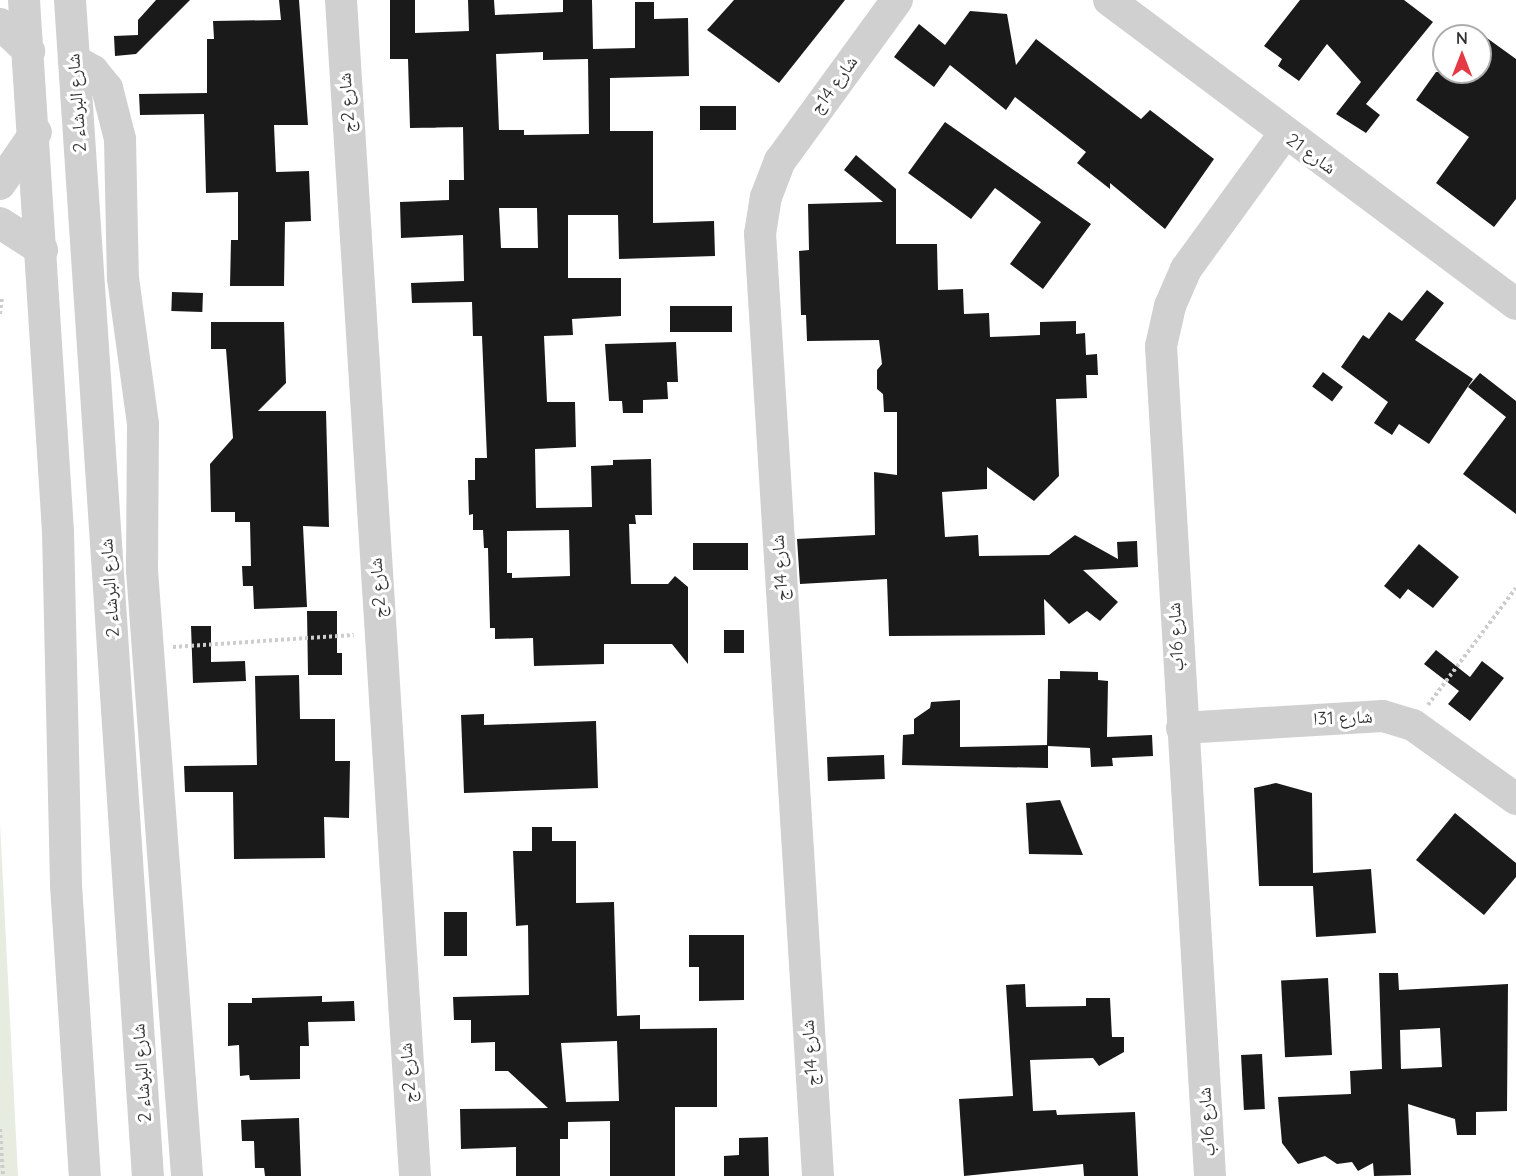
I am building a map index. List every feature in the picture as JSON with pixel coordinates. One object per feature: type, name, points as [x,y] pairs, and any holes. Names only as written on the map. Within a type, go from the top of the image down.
[{"type":"street","points":[[24,0],[36,132],[59,556],[66,885],[85,1176]]},
{"type":"street","points":[[71,14],[87,0]]},
{"type":"street","name":"شارع 2ج","points":[[340,0],[415,1176]]},
{"type":"street","name":"شارع 14ج","points":[[818,1176],[760,234],[766,196],[780,161],[897,0]]},
{"type":"street","name":"شارع 21","points":[[1125,5],[1284,134],[1516,304]]},
{"type":"street","name":"شارع البرشاء 2","points":[[71,14],[148,1176]]},
{"type":"street","points":[[0,24],[29,51]]},
{"type":"street","points":[[74,60],[100,79],[118,121],[123,279],[143,424],[140,527],[187,1176]]},
{"type":"street","points":[[0,184],[36,132]]},
{"type":"street","name":"شارع 16ب","points":[[1210,1176],[1161,346],[1170,306],[1186,269],[1284,134]]},
{"type":"street","points":[[0,223],[42,250]]},
{"type":"street","name":"شارع 31ا","points":[[1182,728],[1368,715],[1413,725],[1516,799]]},
{"type":"path","points":[[0,314],[2,297]]},
{"type":"path","points":[[1413,725],[1516,588]]},
{"type":"path","points":[[148,649],[380,633]]},
{"type":"path","points":[[0,1129],[3,1176]]},
{"type":"shaded area","points":[[0,823],[18,1176],[0,1176]]},
{"type":"building","points":[[156,0],[190,0],[136,54],[115,56],[114,36],[138,35],[138,20]]},
{"type":"building","points":[[279,0],[299,0],[308,125],[274,125],[276,172],[309,171],[311,221],[285,222],[284,286],[230,286],[231,240],[238,240],[238,192],[206,193],[204,114],[140,115],[139,94],[207,93],[207,39],[214,39],[213,21],[281,20]]},
{"type":"building","points":[[390,0],[415,0],[415,33],[469,31],[468,0],[494,0],[495,15],[563,12],[563,0],[592,0],[593,49],[635,48],[635,2],[654,2],[654,19],[688,18],[689,76],[610,78],[610,131],[653,131],[653,223],[714,221],[715,256],[619,259],[618,215],[568,215],[568,278],[621,278],[621,316],[572,319],[573,335],[544,336],[547,402],[575,402],[576,447],[535,449],[536,508],[592,507],[591,466],[613,465],[613,460],[651,459],[652,515],[635,515],[636,524],[629,524],[631,584],[668,584],[675,576],[688,587],[688,664],[672,644],[604,644],[604,664],[534,666],[533,638],[495,639],[495,628],[490,628],[488,548],[484,548],[483,530],[473,530],[473,514],[469,515],[468,480],[475,480],[475,458],[487,458],[482,336],[473,336],[472,302],[412,303],[411,283],[464,281],[463,235],[401,238],[400,202],[449,200],[449,180],[464,180],[463,127],[410,128],[408,59],[390,59]],"holes":[[[543,52],[543,60],[588,59],[589,134],[524,135],[524,130],[499,130],[496,54]],[[499,208],[537,208],[538,248],[501,248]],[[569,530],[570,576],[512,578],[512,573],[507,573],[507,531]]]},
{"type":"building","points":[[734,0],[845,0],[779,83],[707,30]]},
{"type":"building","points":[[1300,0],[1404,0],[1433,22],[1366,104],[1380,115],[1366,133],[1336,114],[1361,82],[1327,44],[1299,81],[1278,66],[1282,59],[1264,46]]},
{"type":"building","points":[[970,11],[1007,14],[1016,65],[1036,39],[1141,119],[1150,110],[1214,159],[1165,229],[1110,183],[1110,189],[1077,163],[1086,152],[1015,97],[1006,110],[950,65],[934,87],[894,57],[919,24],[945,45]]},
{"type":"building","points":[[1492,42],[1516,59],[1516,199],[1494,227],[1436,183],[1469,137],[1416,100],[1432,78],[1432,84],[1492,84]]},
{"type":"building","points":[[700,106],[736,106],[736,130],[700,130]]},
{"type":"building","points":[[945,122],[1091,224],[1043,289],[1010,264],[1041,222],[995,188],[971,219],[908,173]]},
{"type":"building","points":[[856,155],[896,189],[896,244],[937,244],[938,290],[963,289],[964,314],[989,313],[990,337],[1040,335],[1040,322],[1076,321],[1076,334],[1085,333],[1086,355],[1097,354],[1098,375],[1086,375],[1087,398],[1056,399],[1059,476],[1034,501],[987,467],[987,489],[942,492],[945,537],[978,535],[979,556],[1049,555],[1075,535],[1118,559],[1117,542],[1137,541],[1138,567],[1083,570],[1118,602],[1100,621],[1087,611],[1069,624],[1044,599],[1045,635],[889,636],[887,579],[800,584],[797,539],[875,535],[874,472],[897,475],[897,412],[884,412],[883,394],[877,389],[877,370],[882,364],[879,340],[807,341],[806,315],[801,315],[799,251],[809,250],[808,204],[883,202],[844,170]]},
{"type":"building","points":[[1427,290],[1444,303],[1415,340],[1473,379],[1429,444],[1399,424],[1392,435],[1374,423],[1388,402],[1341,367],[1363,335],[1369,339],[1389,312],[1402,321]]},
{"type":"building","points":[[172,292],[203,293],[202,312],[171,311]]},
{"type":"building","points":[[670,306],[732,306],[732,332],[670,332]]},
{"type":"building","points":[[211,322],[284,322],[286,383],[258,411],[326,411],[329,527],[303,526],[307,607],[254,609],[253,586],[243,586],[242,566],[251,566],[250,522],[235,522],[235,512],[211,512],[210,464],[233,438],[226,349],[211,349]]},
{"type":"building","points":[[676,342],[678,382],[667,382],[668,399],[643,400],[643,413],[623,413],[622,401],[609,401],[605,344]]},
{"type":"building","points":[[1323,372],[1343,387],[1332,401],[1312,386]]},
{"type":"building","points":[[1480,373],[1516,401],[1516,514],[1463,474],[1506,417],[1468,387]]},
{"type":"building","points":[[693,543],[748,543],[748,570],[693,570]]},
{"type":"building","points":[[1419,544],[1459,577],[1433,608],[1408,589],[1400,599],[1384,586]]},
{"type":"building","points":[[307,611],[337,611],[337,653],[342,653],[342,675],[308,675]]},
{"type":"building","points":[[191,626],[211,626],[211,662],[245,661],[246,681],[193,683]]},
{"type":"building","points":[[724,630],[744,630],[744,653],[724,653]]},
{"type":"building","points":[[1436,650],[1470,677],[1482,661],[1504,678],[1470,721],[1448,704],[1459,691],[1424,664]]},
{"type":"building","points":[[1060,671],[1098,672],[1098,680],[1108,681],[1107,737],[1152,735],[1153,756],[1112,758],[1113,766],[1091,767],[1090,748],[1048,746],[1048,768],[902,765],[903,735],[914,734],[914,719],[930,708],[931,702],[960,700],[960,747],[1047,745],[1048,679],[1060,679]]},
{"type":"building","points":[[299,675],[300,719],[335,719],[335,761],[350,761],[349,818],[324,817],[325,858],[234,859],[233,792],[185,792],[184,766],[257,765],[255,676]]},
{"type":"building","points":[[484,714],[484,725],[596,721],[598,788],[464,793],[461,715]]},
{"type":"building","points":[[884,755],[885,779],[828,781],[827,757]]},
{"type":"building","points":[[1276,783],[1312,793],[1313,873],[1371,869],[1376,933],[1316,937],[1313,886],[1259,886],[1254,788]]},
{"type":"building","points":[[1060,800],[1083,855],[1029,854],[1026,803]]},
{"type":"building","points":[[1455,813],[1516,863],[1516,877],[1484,915],[1416,860]]},
{"type":"building","points":[[532,827],[552,827],[552,841],[576,841],[576,903],[614,902],[617,1016],[640,1015],[640,1029],[717,1028],[717,1107],[675,1107],[675,1176],[610,1176],[610,1121],[568,1122],[568,1139],[560,1139],[560,1176],[516,1176],[516,1147],[461,1149],[460,1109],[548,1108],[508,1071],[495,1071],[495,1042],[471,1043],[471,1020],[454,1020],[453,997],[529,995],[528,925],[516,926],[513,851],[532,851]],"holes":[[[617,1041],[619,1101],[566,1102],[561,1043]]]},
{"type":"building","points":[[444,912],[467,912],[467,956],[444,956]]},
{"type":"building","points":[[689,935],[744,935],[744,1000],[699,1001],[699,967],[689,967]]},
{"type":"building","points":[[1379,973],[1398,973],[1399,990],[1508,984],[1507,1111],[1476,1112],[1476,1135],[1457,1135],[1455,1119],[1408,1104],[1411,1175],[1374,1176],[1373,1163],[1358,1171],[1352,1162],[1337,1164],[1325,1156],[1298,1164],[1282,1143],[1278,1097],[1351,1094],[1350,1071],[1382,1069]],"holes":[[[1440,1028],[1442,1067],[1401,1069],[1400,1030]]]},
{"type":"building","points":[[1328,978],[1332,1055],[1285,1057],[1281,980]]},
{"type":"building","points":[[1025,984],[1026,1007],[1086,1006],[1086,998],[1110,998],[1112,1037],[1124,1037],[1124,1052],[1099,1066],[1093,1058],[1030,1060],[1033,1111],[1056,1110],[1057,1115],[1135,1112],[1138,1176],[1084,1176],[1083,1164],[964,1176],[959,1099],[1013,1096],[1006,985]]},
{"type":"building","points":[[322,996],[322,1002],[354,1001],[355,1021],[308,1022],[309,1046],[300,1046],[300,1079],[250,1080],[249,1075],[240,1076],[239,1045],[228,1046],[228,1003],[252,1003],[252,998]]},
{"type":"building","points":[[1262,1054],[1265,1109],[1244,1110],[1241,1055]]},
{"type":"building","points":[[299,1118],[301,1176],[265,1176],[264,1168],[255,1168],[254,1141],[242,1141],[241,1120]]},
{"type":"building","points":[[768,1137],[769,1176],[724,1176],[724,1156],[739,1155],[739,1138]]}]
